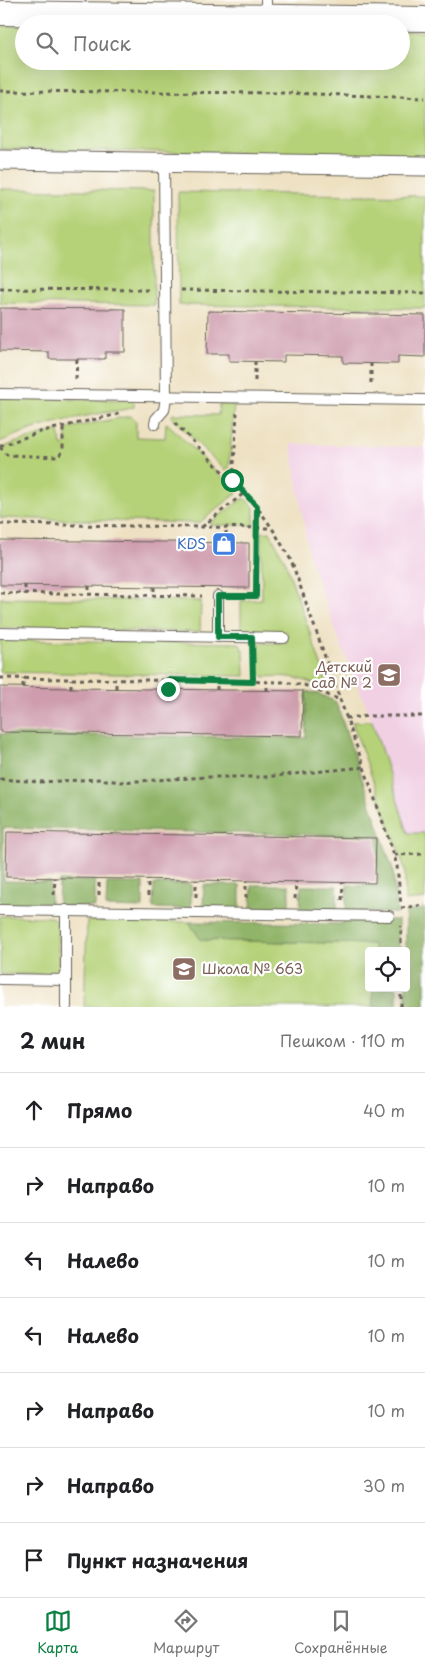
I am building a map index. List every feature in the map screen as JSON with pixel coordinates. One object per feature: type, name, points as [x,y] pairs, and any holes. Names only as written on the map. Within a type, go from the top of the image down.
[{"type":"street","points":[[0,13],[266,8],[367,15]]},
{"type":"street","points":[[410,18],[425,19]]},
{"type":"street","points":[[0,160],[425,166]]},
{"type":"lane","points":[[155,424],[156,419],[164,410],[166,397],[164,162]]},
{"type":"lane","points":[[0,394],[425,400]]},
{"type":"lane","points":[[218,596],[218,637]]},
{"type":"lane","points":[[0,633],[284,638]]},
{"type":"lane","points":[[0,910],[389,916]]},
{"type":"lane","points":[[66,910],[66,1007]]},
{"type":"lane","points":[[0,979],[66,980]]},
{"type":"path","points":[[0,91],[290,93],[425,98]]},
{"type":"path","points":[[0,289],[425,294]]},
{"type":"path","points":[[232,480],[238,397]]},
{"type":"path","points":[[164,410],[170,419],[257,506],[291,560],[394,856],[397,866],[401,916]]},
{"type":"path","points":[[63,426],[63,451],[58,457],[7,455],[0,447],[35,433],[63,426],[120,414]]},
{"type":"path","points":[[201,527],[244,493]]},
{"type":"path","points":[[0,593],[256,596],[257,506]]},
{"type":"path","points":[[0,524],[272,528]]},
{"type":"path","points":[[226,528],[226,542]]},
{"type":"path","points":[[25,585],[25,594]]},
{"type":"path","points":[[89,586],[90,594]]},
{"type":"path","points":[[154,587],[154,595]]},
{"type":"path","points":[[252,637],[253,682]]},
{"type":"path","points":[[0,678],[283,682],[304,685],[340,700]]},
{"type":"path","points":[[23,678],[23,687]]},
{"type":"path","points":[[71,679],[71,688]]},
{"type":"path","points":[[116,680],[116,688]]},
{"type":"path","points":[[168,680],[168,689]]},
{"type":"path","points":[[217,681],[217,690]]},
{"type":"path","points":[[267,691],[268,682]]},
{"type":"path","points":[[346,718],[425,716]]},
{"type":"path","points":[[0,779],[40,782],[100,779],[120,782],[264,776],[364,767]]},
{"type":"path","points":[[394,856],[425,854]]},
{"type":"path","points":[[401,908],[425,905]]},
{"type":"path","points":[[401,925],[401,947]]},
{"type":"path","points":[[400,1007],[401,992]]},
{"type":"shaded area","name":"Детский сад № 2","points":[[291,444],[425,447],[425,833],[408,833],[370,716],[337,635],[309,555]]},
{"type":"green space","points":[[0,25],[15,26],[15,70],[410,70],[410,31],[425,32],[425,156],[0,149]]},
{"type":"green space","points":[[0,189],[154,191],[154,305],[0,303]]},
{"type":"green space","points":[[178,192],[425,196],[425,308],[179,305]]},
{"type":"green space","points":[[0,398],[131,400],[134,402],[134,407],[47,425],[0,442]]},
{"type":"green space","points":[[219,404],[234,405],[229,468],[226,471],[171,417],[173,414],[218,415]]},
{"type":"green space","points":[[130,416],[136,421],[136,437],[165,438],[166,423],[168,424],[237,493],[199,523],[0,518],[0,449],[59,430],[61,445],[64,446],[67,443],[66,431],[69,428]]},
{"type":"green space","points":[[242,499],[245,499],[254,507],[254,524],[210,525],[210,523]]},
{"type":"green space","points":[[270,532],[285,561],[328,685],[322,688],[307,681],[294,678],[280,676],[264,677],[258,671],[258,643],[287,643],[287,632],[241,631],[241,601],[262,599],[261,533]]},
{"type":"green space","points":[[0,598],[201,601],[200,632],[0,628]]},
{"type":"green space","points":[[0,640],[239,643],[244,652],[245,676],[0,672]]},
{"type":"green space","points":[[306,691],[319,694],[336,702],[393,870],[397,913],[346,912],[347,885],[378,886],[378,836],[3,828],[4,881],[50,882],[50,908],[0,906],[0,734],[306,738]]},
{"type":"green space","points":[[372,721],[408,833],[425,833],[425,899],[405,901],[405,869],[352,722]]},
{"type":"green space","points":[[59,881],[95,881],[95,907],[58,906]]},
{"type":"green space","points":[[107,883],[143,883],[143,908],[106,907]]},
{"type":"green space","points":[[154,884],[191,884],[191,909],[153,908]]},
{"type":"green space","points":[[204,885],[240,885],[240,910],[203,909]]},
{"type":"green space","points":[[252,885],[289,885],[289,910],[251,909]]},
{"type":"green space","points":[[301,886],[337,886],[337,911],[300,910]]},
{"type":"green space","points":[[425,909],[425,1007],[406,1007],[406,992],[410,992],[410,947],[406,947],[406,911]]},
{"type":"green space","points":[[0,916],[51,917],[57,921],[59,967],[55,975],[0,974]]},
{"type":"green space","points":[[347,919],[398,920],[398,947],[373,947],[373,944],[201,940],[189,922],[341,924]]},
{"type":"green space","name":"Школа № 663","points":[[87,921],[189,922],[201,940],[374,944],[374,947],[365,947],[365,992],[373,992],[373,1007],[84,1007]]},
{"type":"green space","points":[[373,992],[397,992],[397,1007],[373,1007]]},
{"type":"building","points":[[0,308],[125,309],[125,352],[105,352],[105,359],[49,359],[49,352],[0,351]]},
{"type":"building","points":[[208,311],[425,315],[425,357],[398,356],[398,364],[343,363],[343,356],[284,355],[284,362],[229,361],[229,354],[207,354]]},
{"type":"building","points":[[0,540],[249,543],[249,588],[0,585]]},
{"type":"building","points":[[0,687],[303,691],[302,736],[0,732]]},
{"type":"building","points":[[7,832],[376,838],[375,883],[6,877]]},
{"type":"place","name":"KDS","points":[[224,544]]},
{"type":"place","name":"Детский сад № 2","points":[[389,675]]},
{"type":"place","name":"Школа № 663","points":[[184,969]]},
{"type":"route","points":[[168,689],[168,680],[253,682],[252,637],[218,637],[218,596],[256,596],[257,506],[232,480]]}]
